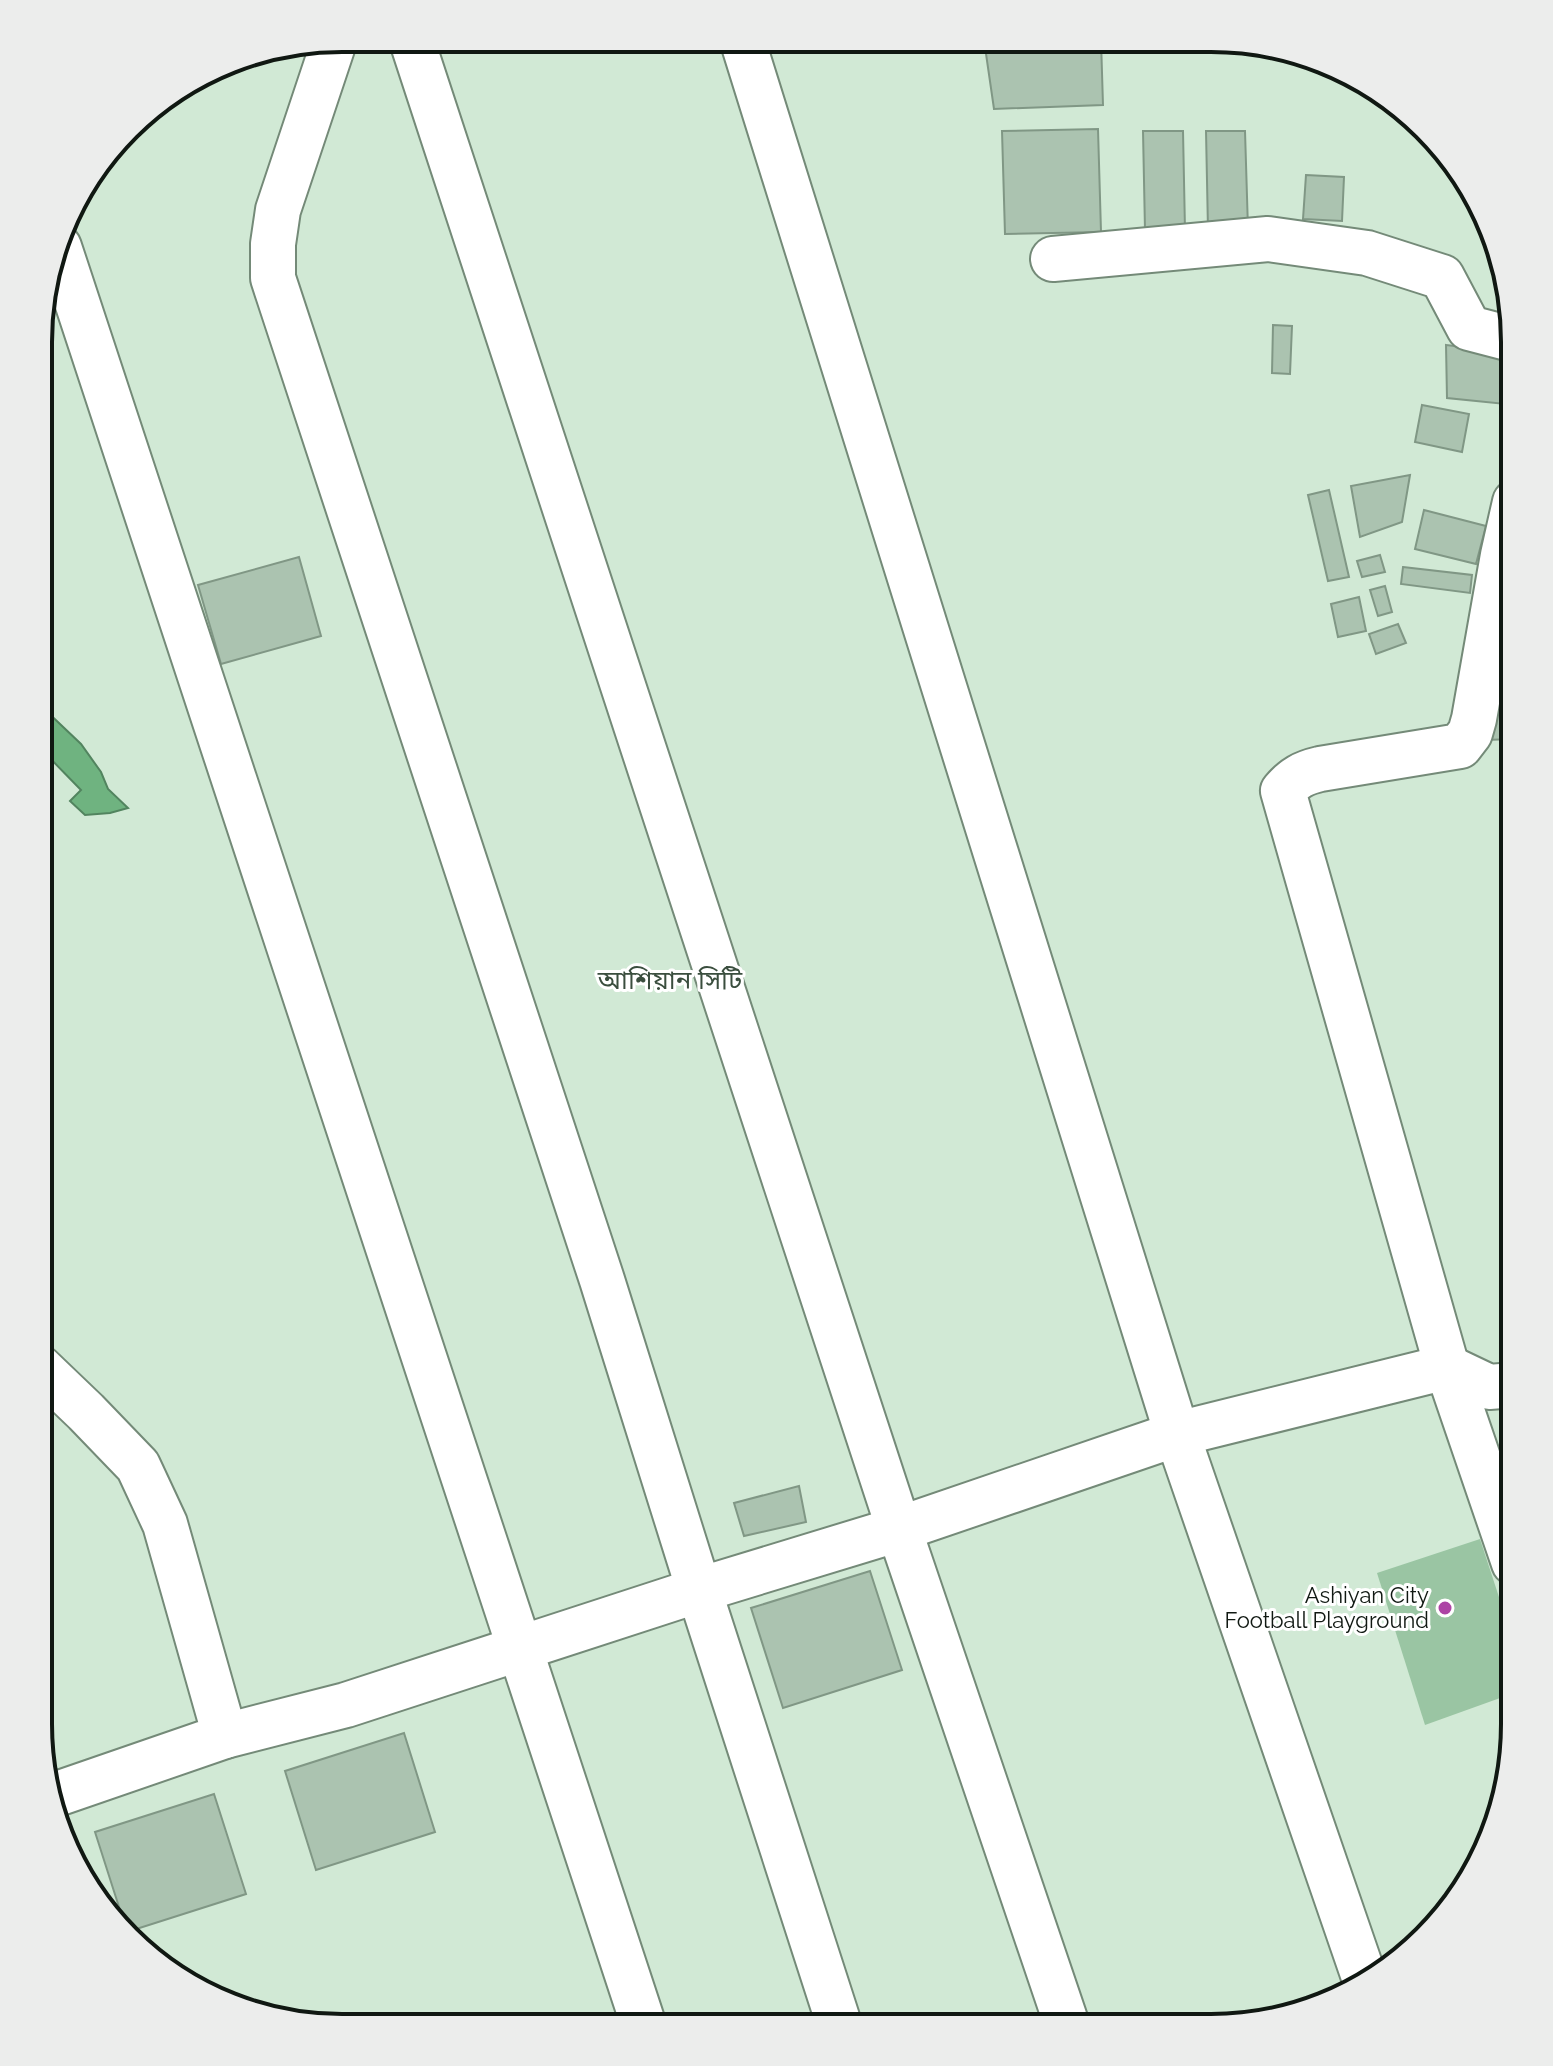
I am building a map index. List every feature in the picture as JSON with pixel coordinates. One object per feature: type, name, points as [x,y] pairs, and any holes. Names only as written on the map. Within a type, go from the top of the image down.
[{"type":"street","points":[[416,52],[899,1529],[1063,2014]]},
{"type":"street","points":[[746,52],[1177,1434],[1362,1971]]},
{"type":"street","points":[[330,53],[278,210],[273,244],[273,278],[602,1280],[836,2014]]},
{"type":"street","points":[[1053,259],[1268,239],[1367,253],[1442,277],[1469,328],[1501,336]]},
{"type":"street","points":[[64,261],[640,2014]]},
{"type":"street","points":[[1501,566],[1474,719],[1470,733],[1460,746],[1320,769],[1302,774],[1283,791],[1447,1367],[1501,1525]]},
{"type":"street","points":[[61,1793],[225,1736],[346,1705],[699,1590],[899,1529],[1177,1434],[1447,1367],[1489,1387],[1501,1386]]},
{"type":"street","points":[[52,1379],[138,1466],[165,1524],[225,1736]]},
{"type":"shaded area","points":[[52,716],[81,744],[101,772],[108,789],[128,808],[85,815],[70,801],[81,790],[52,760]]},
{"type":"shaded area","name":"Ashiyan City Football Playground","points":[[1480,1539],[1501,1603],[1501,1698],[1425,1725],[1377,1573]]},
{"type":"building","points":[[986,52],[1101,52],[1103,105],[994,109]]},
{"type":"building","points":[[1098,129],[1101,232],[1005,234],[1002,131]]},
{"type":"building","points":[[1143,131],[1183,131],[1185,230],[1145,230]]},
{"type":"building","points":[[1206,131],[1245,131],[1248,229],[1208,230]]},
{"type":"building","points":[[1306,175],[1344,177],[1342,221],[1303,219]]},
{"type":"building","points":[[1273,325],[1292,326],[1290,374],[1272,373]]},
{"type":"building","points":[[1446,345],[1501,351],[1501,404],[1447,398]]},
{"type":"building","points":[[1422,405],[1469,414],[1462,452],[1415,442]]},
{"type":"building","points":[[1410,475],[1402,522],[1360,537],[1351,486]]},
{"type":"building","points":[[1329,490],[1349,577],[1328,581],[1308,495]]},
{"type":"building","points":[[1424,510],[1486,526],[1476,564],[1415,549]]},
{"type":"building","points":[[1380,555],[1385,572],[1362,577],[1357,561]]},
{"type":"building","points":[[299,557],[321,636],[221,664],[198,585]]},
{"type":"building","points":[[1403,567],[1472,575],[1470,593],[1401,584]]},
{"type":"building","points":[[1385,586],[1392,612],[1378,616],[1370,590]]},
{"type":"building","points":[[1359,597],[1366,631],[1338,637],[1331,604]]},
{"type":"building","points":[[1398,624],[1406,643],[1376,654],[1369,634]]},
{"type":"building","points":[[1501,694],[1501,739],[1485,740],[1484,695]]},
{"type":"building","points":[[799,1486],[806,1522],[744,1536],[734,1503]]},
{"type":"building","points":[[870,1571],[902,1670],[783,1708],[751,1608]]},
{"type":"building","points":[[404,1733],[435,1832],[316,1870],[285,1771]]},
{"type":"building","points":[[214,1794],[246,1894],[137,1929],[120,1910],[95,1832]]},
{"type":"place","name":"Ashiyan City Football Playground","points":[[1445,1608]]},
{"type":"district","name":"আশিয়ান সিটি","points":[[670,980]]}]
